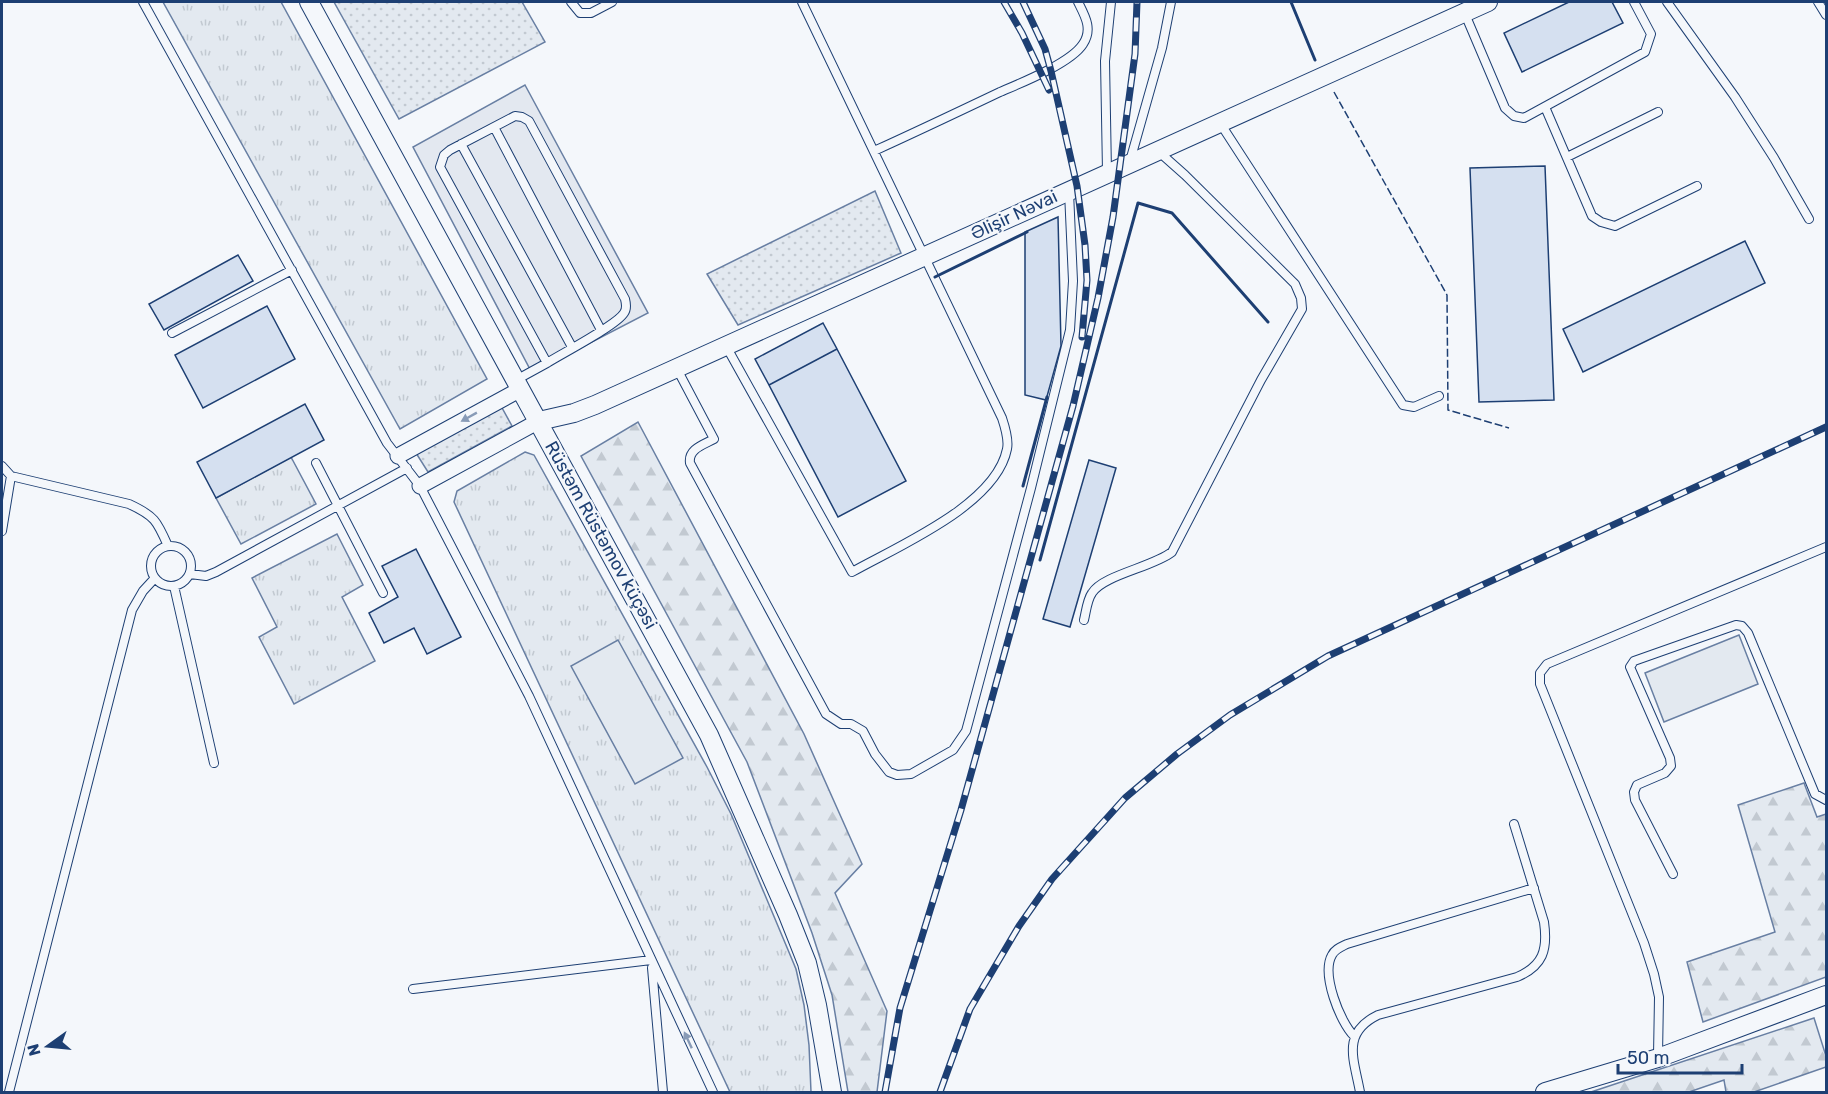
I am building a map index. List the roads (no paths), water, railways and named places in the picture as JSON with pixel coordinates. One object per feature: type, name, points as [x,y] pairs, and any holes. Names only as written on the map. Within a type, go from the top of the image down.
[{"type":"street","name":"Rüstəm Rüstəmov küçəsi","points":[[309,2],[697,710],[779,894],[812,982],[832,1092]]},
{"type":"street","name":"Əlişir Nəvai","points":[[539,421],[585,409],[1488,2]]},
{"type":"street","points":[[403,462],[518,384]]},
{"type":"street","points":[[420,486],[539,421]]},
{"type":"street","points":[[1545,1092],[1658,1058],[1826,996]]},
{"type":"lane","points":[[142,2],[387,443],[420,486],[529,696],[713,1092]]},
{"type":"lane","points":[[571,2],[580,13],[591,13],[612,2]]},
{"type":"lane","points":[[726,346],[852,572],[958,513],[990,485],[1008,448],[1002,418],[802,2]]},
{"type":"lane","points":[[874,151],[1042,73],[1077,52],[1084,43],[1088,30],[1087,18],[1078,2]]},
{"type":"lane","points":[[1107,173],[1105,61],[1111,2]]},
{"type":"lane","points":[[1129,162],[1162,48],[1171,2]]},
{"type":"lane","points":[[1464,12],[1504,108],[1514,116],[1524,118],[1645,52],[1651,34],[1634,2]]},
{"type":"lane","points":[[1667,2],[1735,97],[1809,219]]},
{"type":"lane","points":[[1818,2],[1827,15]]},
{"type":"lane","points":[[1545,106],[1592,216],[1601,222],[1615,226],[1696,186]]},
{"type":"lane","points":[[1567,157],[1658,112]]},
{"type":"lane","points":[[518,384],[548,363],[572,346],[625,313],[626,306],[625,299],[529,121],[514,116],[444,154],[440,167],[548,363]]},
{"type":"lane","points":[[1220,122],[1403,405],[1414,407],[1438,396]]},
{"type":"lane","points":[[494,127],[601,330]]},
{"type":"lane","points":[[461,144],[572,346]]},
{"type":"lane","points":[[1084,620],[1092,593],[1098,586],[1163,559],[1172,552],[1261,380],[1302,309],[1301,298],[1294,284],[1157,150]]},
{"type":"lane","points":[[677,368],[714,439],[693,451],[689,458],[690,463],[826,714],[841,723],[850,724],[863,731],[875,754],[889,772],[897,775],[910,774],[953,750],[966,731],[969,720],[1031,488],[1070,330],[1073,281],[1069,190]]},
{"type":"lane","points":[[172,333],[292,270]]},
{"type":"lane","points":[[190,574],[206,576],[216,573],[337,507],[403,462]]},
{"type":"lane","points":[[316,463],[383,593]]},
{"type":"lane","points":[[2,466],[11,476],[129,504],[146,512],[158,524],[168,546]]},
{"type":"lane","points":[[2,531],[11,476]]},
{"type":"lane","points":[[168,546],[175,546],[187,554],[191,567],[190,574],[180,584],[174,586],[160,583],[152,572],[152,558],[156,552],[168,546]]},
{"type":"lane","points":[[1658,1058],[1659,997],[1654,974],[1644,943],[1540,684],[1540,673],[1547,664],[1827,547]]},
{"type":"lane","points":[[9,1092],[132,610],[143,591],[155,578]]},
{"type":"lane","points":[[174,586],[214,764]]},
{"type":"lane","points":[[1673,874],[1635,800],[1634,792],[1637,785],[1665,773],[1671,766],[1670,758],[1630,668],[1634,661],[1736,625],[1742,626],[1748,633],[1815,794],[1827,800]]},
{"type":"lane","points":[[1360,1092],[1353,1054],[1354,1036],[1367,1021],[1378,1015],[1516,976],[1535,967],[1545,948],[1546,936],[1514,824]]},
{"type":"lane","points":[[1354,1036],[1340,1016],[1328,974],[1332,955],[1337,949],[1347,944],[1534,888]]},
{"type":"lane","points":[[413,989],[651,960]]},
{"type":"lane","points":[[651,960],[663,1092]]},
{"type":"railway","points":[[1004,2],[1022,33],[1049,90]]},
{"type":"railway","points":[[1023,2],[1045,49],[1077,186],[1087,280],[1082,337]]},
{"type":"railway","points":[[885,1092],[900,1008],[961,810],[1073,406],[1098,298],[1113,217],[1135,54],[1137,2]]},
{"type":"railway","points":[[940,1092],[970,1009],[1019,926],[1052,879],[1125,798],[1177,754],[1230,715],[1328,656],[1826,427]]}]
